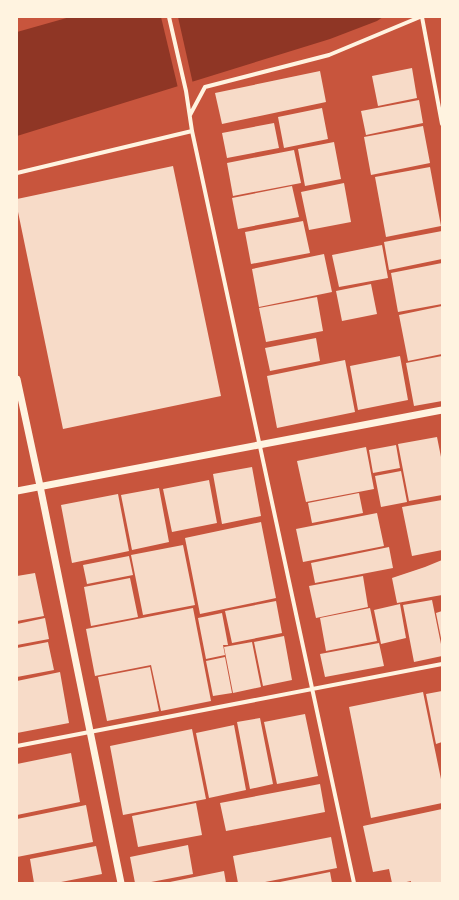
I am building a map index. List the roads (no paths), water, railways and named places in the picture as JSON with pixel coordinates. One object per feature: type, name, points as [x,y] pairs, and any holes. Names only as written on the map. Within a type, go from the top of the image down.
[{"type":"street","points":[[169,17],[186,91],[192,131],[354,883]]},
{"type":"street","points":[[189,116],[205,87],[329,55],[421,17],[442,124]]},
{"type":"street","points":[[17,173],[192,131]]},
{"type":"street","points":[[17,379],[121,883]]},
{"type":"street","points":[[17,491],[442,410]]},
{"type":"street","points":[[17,746],[442,664]]}]
